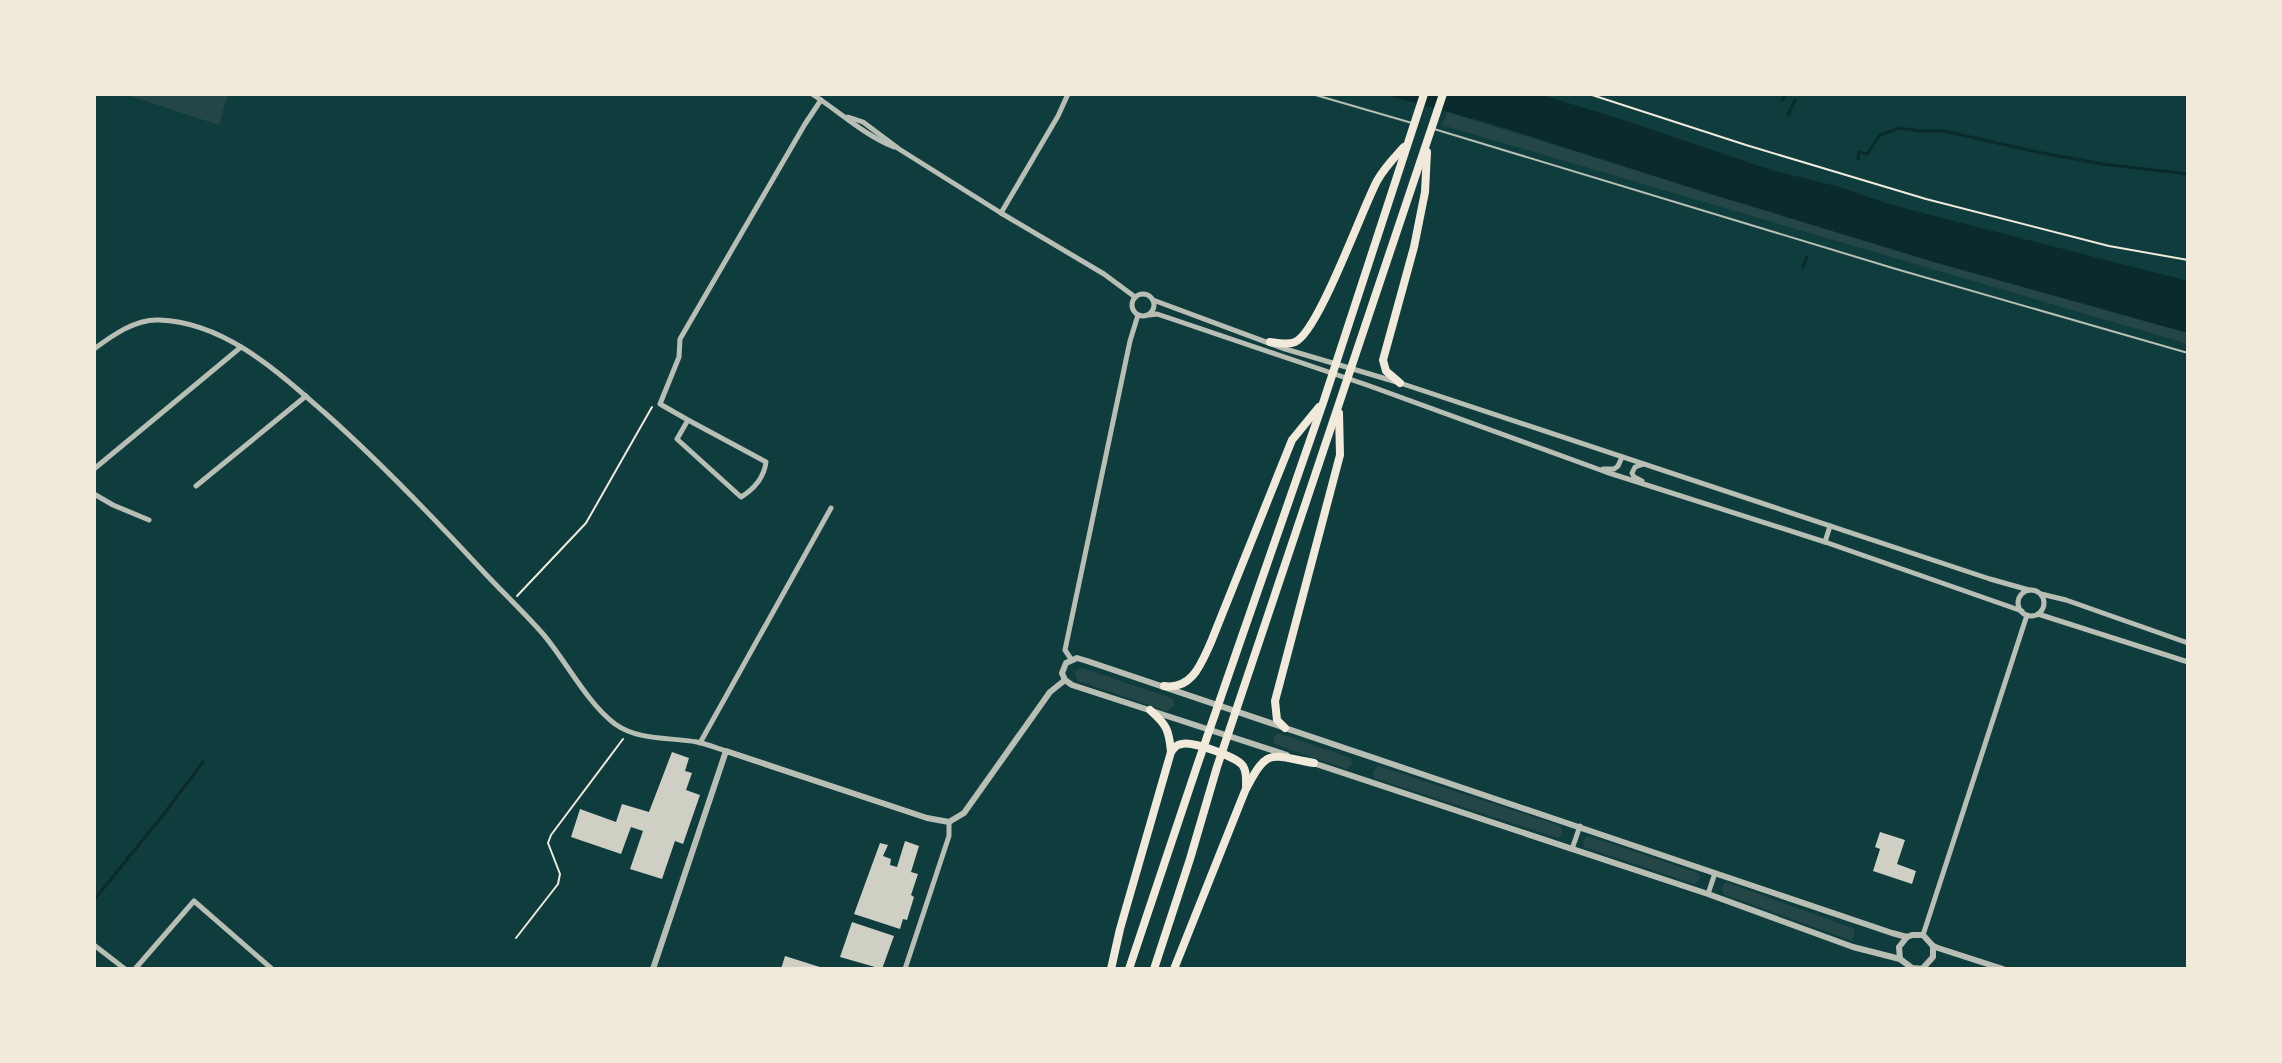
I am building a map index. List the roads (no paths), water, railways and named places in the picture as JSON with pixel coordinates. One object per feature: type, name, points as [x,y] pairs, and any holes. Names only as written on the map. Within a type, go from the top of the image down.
[{"type":"highway","points":[[1129,969],[1325,397],[1424,94]]},
{"type":"highway","points":[[1154,969],[1239,700],[1443,94]]},
{"type":"highway","points":[[1400,383],[1386,371],[1383,360],[1400,303],[1425,192],[1428,139]]},
{"type":"highway","points":[[1270,342],[1295,343],[1307,333],[1378,179],[1407,144]]},
{"type":"highway","points":[[1164,686],[1173,688],[1181,685],[1195,674],[1211,642],[1292,440],[1325,397]]},
{"type":"highway","points":[[1285,728],[1277,720],[1275,701],[1340,455],[1340,402]]},
{"type":"highway","points":[[1111,969],[1171,752],[1168,729],[1150,710]]},
{"type":"highway","points":[[1171,752],[1176,746],[1187,743],[1238,761],[1246,771],[1245,791]]},
{"type":"highway","points":[[1174,969],[1245,791],[1263,760],[1283,757],[1314,763]]},
{"type":"street","points":[[812,94],[848,117],[860,129],[899,149],[1104,274],[1135,297]]},
{"type":"street","points":[[1001,213],[1068,94]]},
{"type":"street","points":[[688,420],[677,439],[741,497],[749,492],[765,473],[766,462],[660,404],[679,357],[680,339],[821,100]]},
{"type":"street","points":[[1135,297],[1145,294],[1153,300],[1282,348],[1400,383],[1990,579],[2066,600],[2188,643]]},
{"type":"street","points":[[1135,297],[1132,308],[1138,315],[1157,314],[1606,472],[1825,542],[2025,613],[2038,614],[2188,662]]},
{"type":"street","points":[[1149,315],[1153,300]]},
{"type":"street","points":[[1071,659],[1065,650],[1138,315]]},
{"type":"street","points":[[94,349],[130,326],[156,320],[181,323],[226,339],[266,363],[396,479],[542,633],[600,708],[630,733],[700,743],[927,818],[949,822],[964,813],[1050,692],[1065,680]]},
{"type":"street","points":[[94,469],[242,347]]},
{"type":"street","points":[[196,486],[306,396]]},
{"type":"street","points":[[1602,469],[1614,469],[1622,457]]},
{"type":"street","points":[[1645,464],[1635,467],[1632,473],[1646,484]]},
{"type":"street","points":[[94,494],[149,520]]},
{"type":"street","points":[[700,743],[831,508]]},
{"type":"street","points":[[1825,542],[1830,526]]},
{"type":"street","points":[[1923,935],[2025,613],[2019,600],[2029,590]]},
{"type":"street","points":[[2038,614],[2044,603],[2041,594]]},
{"type":"street","points":[[1907,937],[1087,661],[1071,659],[1062,673],[1072,685],[1708,894],[1853,947],[1900,959],[1907,967],[1924,968],[1933,957],[1933,946]]},
{"type":"street","points":[[653,969],[726,751]]},
{"type":"street","points":[[905,969],[949,836],[949,822]]},
{"type":"street","points":[[1572,849],[1580,826]]},
{"type":"street","points":[[1708,894],[1715,872]]},
{"type":"street","points":[[135,969],[194,901],[272,969]]},
{"type":"street","points":[[1900,959],[1899,947],[1907,937],[1917,934],[1923,935],[1933,946],[2003,969]]},
{"type":"street","points":[[94,945],[125,969]]},
{"type":"lane","points":[[1312,94],[2188,353]]},
{"type":"waterway","points":[[1782,100],[1786,94]]},
{"type":"waterway","points":[[1788,115],[1795,100]]},
{"type":"waterway","points":[[1858,159],[1859,152],[1867,154],[1880,135],[1900,128],[1944,131],[2102,164],[2188,174]]},
{"type":"waterway","points":[[1803,267],[1807,257]]},
{"type":"waterway","points":[[94,900],[203,762]]}]
